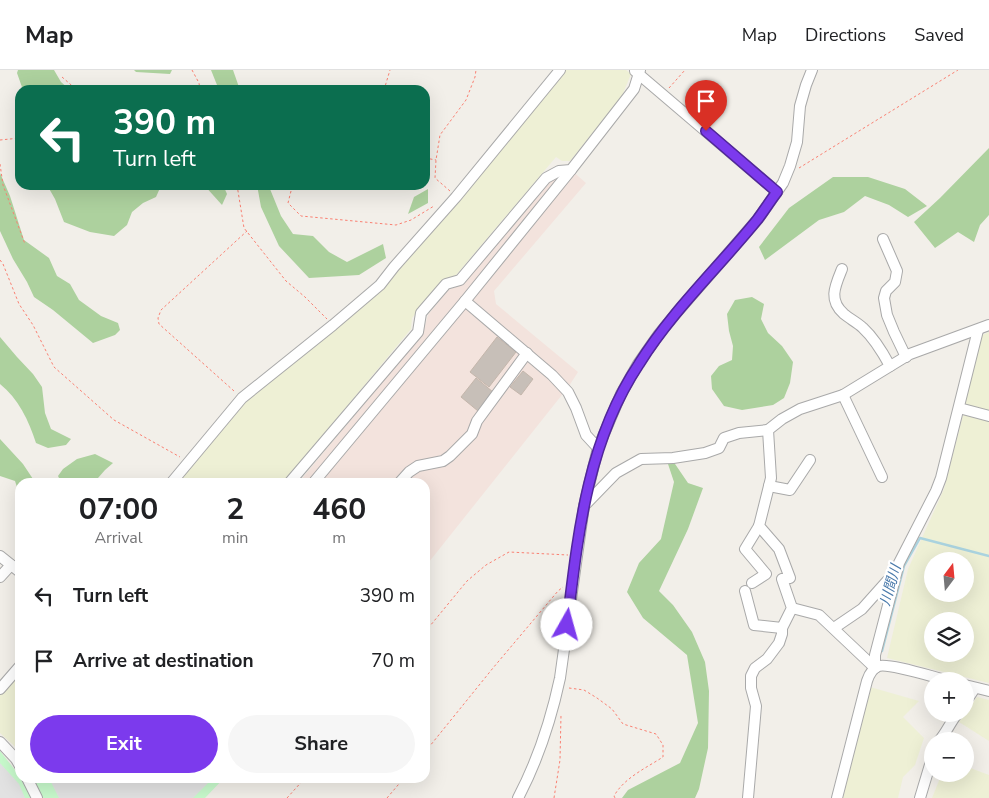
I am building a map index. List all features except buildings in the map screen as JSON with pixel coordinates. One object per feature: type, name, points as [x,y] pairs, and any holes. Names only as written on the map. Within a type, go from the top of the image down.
[{"type":"street","points":[[175,478],[242,398],[380,285],[456,197],[560,70]]},
{"type":"street","points":[[518,798],[534,766],[554,704],[584,506],[598,448],[621,394],[638,364],[678,311],[758,219],[783,183],[797,142],[800,106],[812,70]]},
{"type":"street","points":[[637,71],[777,192]]},
{"type":"street","points":[[317,478],[571,170],[634,89],[637,71]]},
{"type":"street","points":[[293,478],[418,332],[421,313],[446,284],[460,280],[546,178],[559,171],[571,170]]},
{"type":"street","points":[[883,240],[898,271],[895,282],[886,291],[884,298],[894,332],[906,357]]},
{"type":"street","points":[[842,269],[834,289],[835,305],[864,328],[881,350],[890,366]]},
{"type":"street","points":[[465,301],[552,375],[568,392],[586,435],[598,448]]},
{"type":"street","points":[[584,506],[616,473],[641,459],[674,458],[705,453],[718,448],[724,438],[740,433],[768,430],[782,419],[800,409],[843,395],[906,357],[989,325]]},
{"type":"street","points":[[875,668],[876,655],[895,576],[899,563],[939,484],[978,330]]},
{"type":"street","points":[[404,478],[418,466],[443,462],[472,434],[477,421],[527,353]]},
{"type":"street","points":[[843,395],[882,477]]},
{"type":"street","points":[[959,408],[989,416]]},
{"type":"street","points":[[768,430],[771,478],[758,526],[745,549],[766,574],[749,587],[754,625],[782,628]]},
{"type":"street","points":[[769,486],[790,490],[810,460]]},
{"type":"street","points":[[748,798],[756,706],[751,688],[751,676],[779,643],[782,628],[792,608],[782,579],[790,578],[779,549],[758,526]]},
{"type":"street","points":[[0,556],[15,568]]},
{"type":"street","points":[[0,577],[11,564]]},
{"type":"street","points":[[834,628],[862,609],[887,581],[895,576]]},
{"type":"street","points":[[792,608],[819,615],[875,668]]},
{"type":"street","points":[[837,798],[869,675],[875,668],[880,666],[893,667],[924,675]]},
{"type":"street","points":[[0,689],[15,672]]},
{"type":"street","points":[[974,687],[989,691]]},
{"type":"street","points":[[0,742],[15,760]]},
{"type":"street","points":[[920,797],[925,782]]},
{"type":"street","points":[[31,783],[37,798]]},
{"type":"path","points":[[192,70],[199,85]]},
{"type":"path","points":[[386,85],[390,70]]},
{"type":"path","points":[[456,197],[435,178],[436,160],[440,135],[466,100],[476,70]]},
{"type":"path","points":[[663,95],[685,70]]},
{"type":"path","points":[[786,176],[958,70]]},
{"type":"path","points":[[62,77],[71,85]]},
{"type":"path","points":[[0,140],[15,138]]},
{"type":"path","points":[[430,159],[436,160]]},
{"type":"path","points":[[0,164],[3,185],[25,244]]},
{"type":"path","points":[[238,190],[244,228],[286,281],[306,297],[333,325]]},
{"type":"path","points":[[291,191],[288,203],[301,216],[396,225],[411,220],[433,207]]},
{"type":"path","points":[[242,398],[159,324],[158,318],[161,310],[247,231]]},
{"type":"path","points":[[0,260],[19,304],[33,325],[54,367],[114,420],[189,462]]},
{"type":"path","points":[[430,626],[467,581],[486,565],[508,552],[576,555]]},
{"type":"path","points":[[430,746],[558,591],[573,578]]},
{"type":"path","points":[[558,686],[584,690],[612,709],[623,724],[656,734],[663,745],[663,757],[618,788],[614,796],[615,798]]},
{"type":"path","points":[[554,704],[561,714],[560,760],[554,798]]},
{"type":"path","points":[[287,798],[300,783]]},
{"type":"path","points":[[387,798],[400,783]]},
{"type":"shaded area","points":[[571,170],[586,183],[494,291],[496,304],[578,372],[569,386],[430,561],[430,478],[302,478],[423,333],[428,315],[448,290],[459,285],[548,182]]},
{"type":"shaded area","points":[[0,763],[15,780],[15,783],[19,784],[25,798],[0,798]]},
{"type":"shaded area","points":[[52,783],[208,783],[193,798],[59,798]]},
{"type":"green space","points":[[18,70],[54,70],[64,85],[21,85],[17,73]]},
{"type":"green space","points":[[134,70],[172,70],[170,74],[136,72]]},
{"type":"green space","points":[[211,70],[233,70],[238,85],[217,85]]},
{"type":"green space","points":[[565,70],[626,70],[631,74],[622,96],[570,161],[562,161],[556,157],[456,275],[445,280],[412,318],[411,329],[287,478],[179,478],[244,400],[378,291]]},
{"type":"green space","points":[[989,148],[989,215],[980,225],[974,242],[958,232],[935,248],[914,222]]},
{"type":"green space","points":[[0,173],[10,196],[24,240],[49,258],[57,276],[70,284],[79,300],[101,316],[118,323],[120,330],[115,335],[93,343],[34,297],[0,231]]},
{"type":"green space","points":[[833,177],[868,177],[905,189],[927,206],[908,217],[889,205],[865,196],[844,212],[819,220],[765,260],[759,247],[789,208]]},
{"type":"green space","points":[[50,190],[159,190],[156,197],[143,203],[132,212],[127,225],[114,236],[90,232],[64,222]]},
{"type":"green space","points":[[208,190],[225,190],[227,194],[222,205]]},
{"type":"green space","points":[[258,190],[270,190],[281,216],[293,234],[313,236],[329,252],[347,262],[383,244],[386,258],[359,275],[309,278],[279,246],[261,207]]},
{"type":"green space","points":[[428,190],[428,203],[408,214],[414,197]]},
{"type":"green space","points":[[752,297],[764,304],[761,319],[768,333],[782,346],[793,362],[790,383],[784,398],[773,405],[742,410],[724,406],[712,389],[711,376],[719,366],[732,360],[733,346],[727,314],[735,300]]},
{"type":"green space","points":[[989,332],[989,412],[963,405],[980,336]]},
{"type":"green space","points":[[0,337],[42,387],[45,413],[51,429],[71,439],[66,445],[48,448],[36,443],[22,410],[0,384]]},
{"type":"green space","points":[[963,415],[989,421],[989,683],[974,679],[974,672],[944,672],[887,658],[908,569],[944,489]]},
{"type":"green space","points":[[0,439],[23,464],[32,478],[15,478],[15,481],[0,476]]},
{"type":"green space","points":[[95,454],[113,463],[98,478],[59,478],[58,476],[63,469],[77,459]]},
{"type":"green space","points":[[673,461],[688,483],[703,488],[688,529],[659,591],[673,605],[692,632],[705,662],[709,691],[708,748],[699,789],[695,798],[622,798],[628,790],[680,763],[698,723],[687,655],[643,618],[627,592],[639,563],[661,539],[674,482],[668,464]]},
{"type":"green space","points":[[15,676],[15,746],[0,733],[0,694]]},
{"type":"green space","points":[[870,687],[919,701],[903,717],[924,738],[915,765],[903,777],[898,798],[843,798]]},
{"type":"green space","points":[[977,697],[989,700],[989,741],[959,722],[974,722],[974,701]]},
{"type":"green space","points":[[0,751],[15,770],[15,783],[25,783],[30,789],[35,783],[219,783],[205,798],[0,798]]},
{"type":"green space","points":[[974,769],[989,775],[989,798],[932,798],[938,782],[974,782]]},
{"type":"waterway","name":"川間川","points":[[882,651],[904,566],[920,538],[989,556]]},
{"type":"route","points":[[567,625],[584,506],[598,448],[621,394],[638,364],[659,334],[758,219],[777,192],[706,131]]}]
